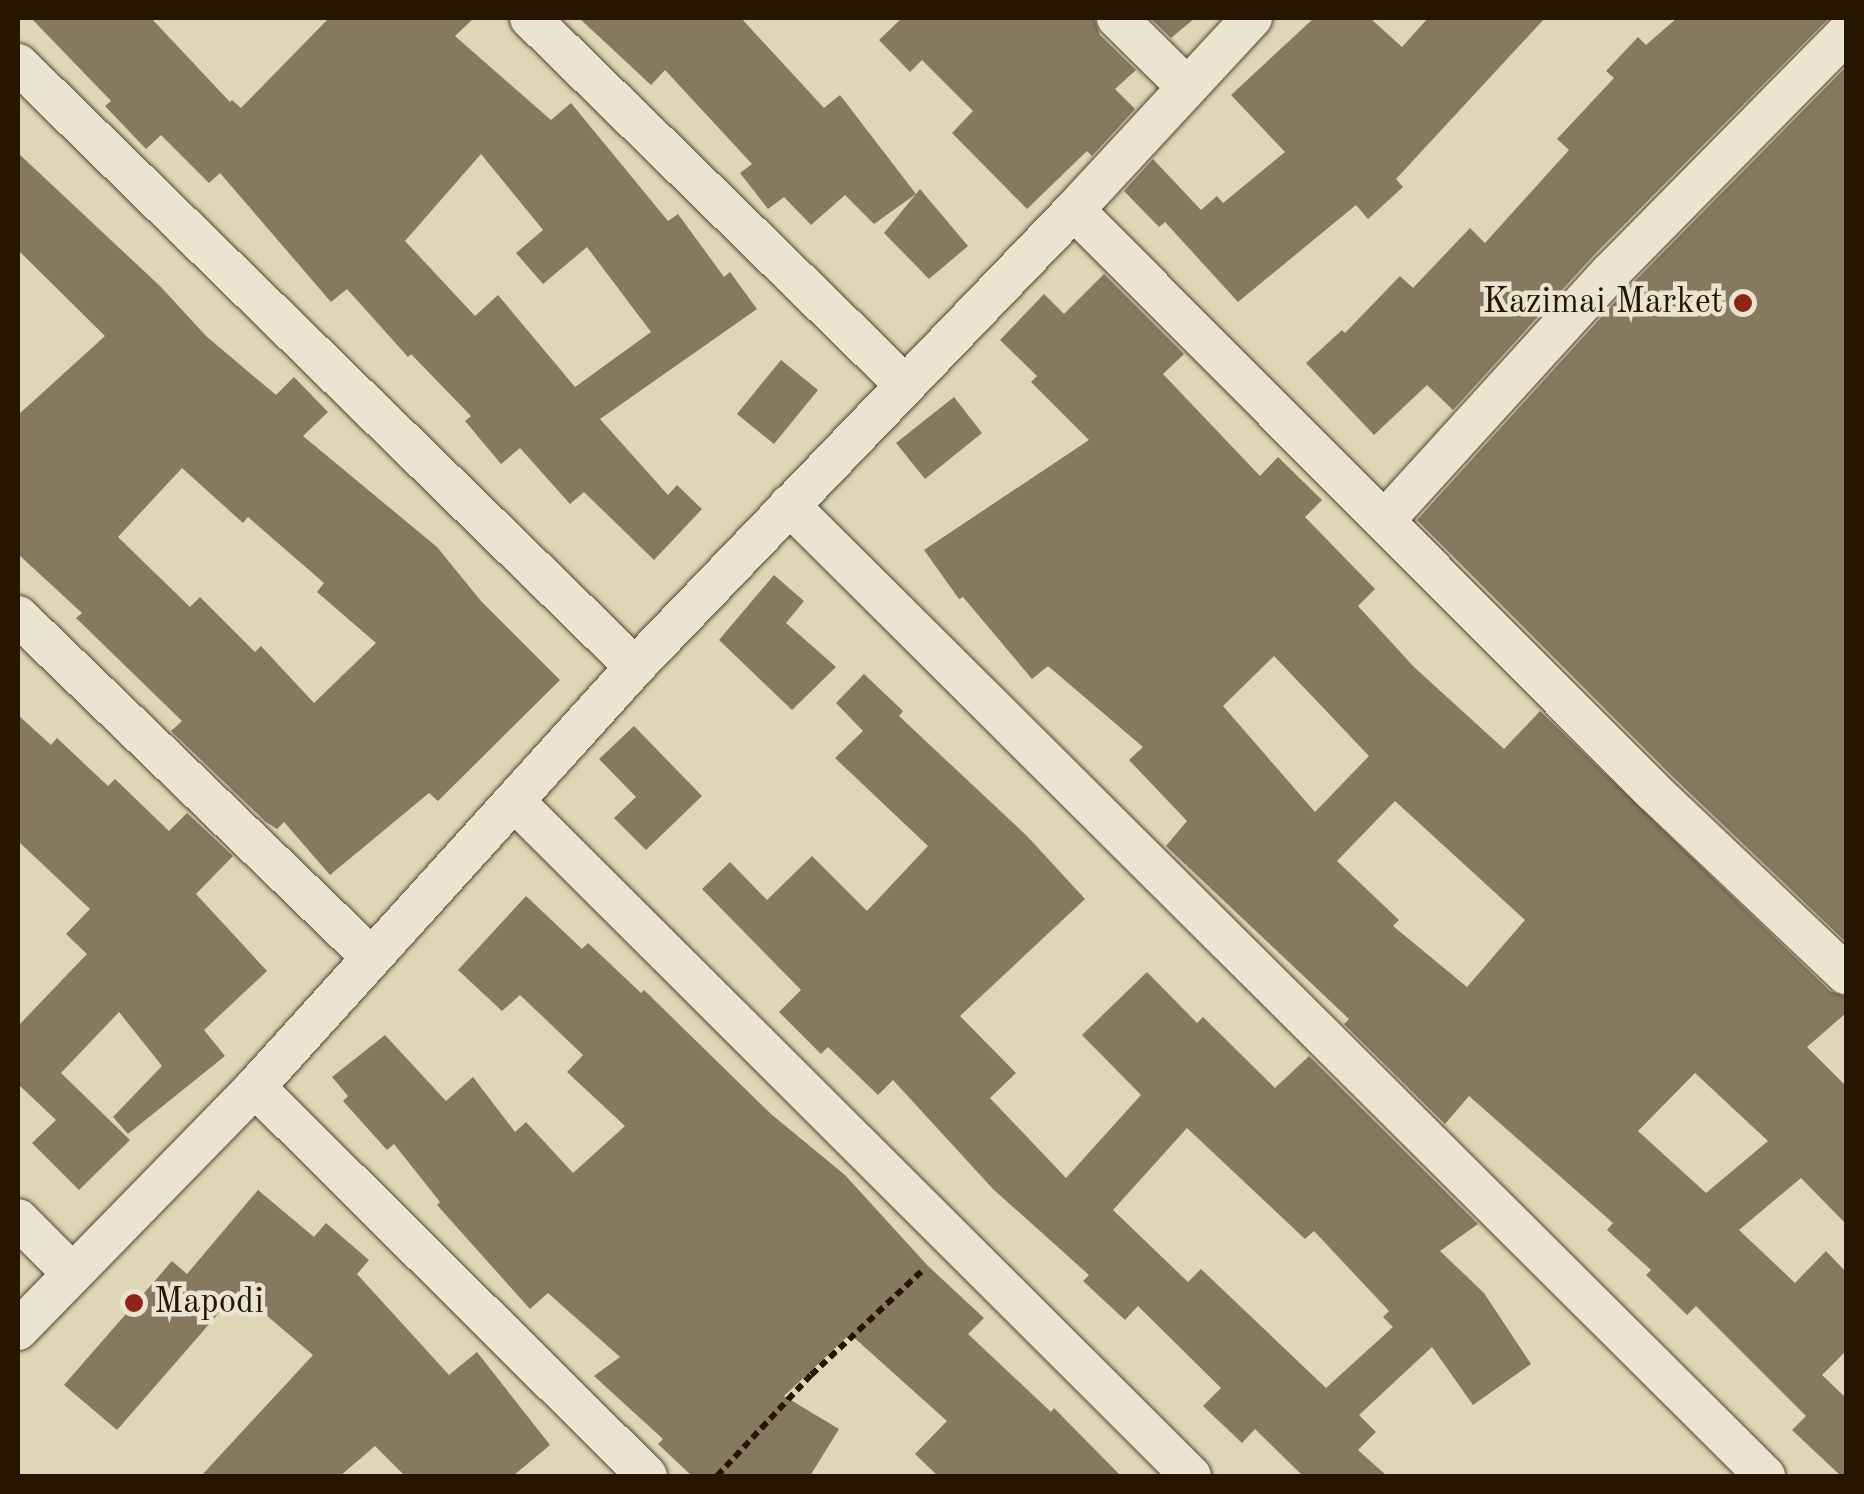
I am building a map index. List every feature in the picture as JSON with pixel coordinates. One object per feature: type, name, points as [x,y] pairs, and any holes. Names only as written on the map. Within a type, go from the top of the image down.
[{"type":"street","points":[[530,18],[905,385]]},
{"type":"street","points":[[1117,18],[1186,86]]},
{"type":"street","points":[[18,1330],[255,1087],[370,956],[516,804],[635,666],[1074,210],[1252,18]]},
{"type":"street","points":[[1384,521],[1610,273],[1846,34]]},
{"type":"street","points":[[18,64],[635,666]]},
{"type":"street","points":[[1074,210],[1653,791],[1846,974]]},
{"type":"street","points":[[789,505],[1764,1476]]},
{"type":"street","points":[[18,616],[370,956]]},
{"type":"street","points":[[516,804],[1190,1476]]},
{"type":"street","points":[[255,1087],[647,1476]]},
{"type":"street","points":[[18,1219],[72,1272]]},
{"type":"path","points":[[717,1476],[811,1375],[954,1238]]},
{"type":"building","points":[[31,18],[151,18],[230,102],[241,108],[329,18],[474,18],[455,36],[551,120],[571,103],[668,221],[678,214],[724,277],[730,272],[757,309],[600,419],[668,495],[677,485],[702,509],[654,560],[584,492],[570,504],[520,448],[501,464],[465,421],[471,416],[411,354],[408,357],[347,289],[331,302],[220,173],[209,183],[161,135],[146,149],[105,106],[111,101]],"holes":[[[481,154],[543,230],[516,253],[543,284],[587,247],[651,332],[575,387],[498,295],[475,316],[405,241]]]},
{"type":"building","points":[[579,18],[741,18],[824,108],[840,95],[916,194],[874,224],[845,195],[811,225],[784,197],[768,209],[740,173],[752,164],[665,70],[651,85]]},
{"type":"building","points":[[902,18],[1094,18],[1100,35],[1136,70],[1115,89],[1135,109],[1092,156],[1087,151],[1027,209],[952,133],[973,111],[922,60],[910,72],[879,40]]},
{"type":"building","points":[[1150,18],[1195,18],[1171,38]]},
{"type":"building","points":[[1314,18],[1370,18],[1402,47],[1428,18],[1545,18],[1396,179],[1403,187],[1368,219],[1356,205],[1238,302],[1165,222],[1159,227],[1124,191],[1153,159],[1201,210],[1217,196],[1223,203],[1285,152],[1231,95]]},
{"type":"building","points":[[1677,18],[1829,18],[1592,257],[1453,410],[1427,385],[1374,435],[1306,363],[1342,330],[1345,333],[1400,276],[1413,288],[1470,228],[1485,243],[1569,150],[1557,139],[1614,78],[1606,71],[1638,37],[1646,45]]},
{"type":"building","name":"Kazimai Market","points":[[1846,67],[1846,942],[1670,774],[1417,520],[1627,289]]},
{"type":"building","points":[[18,153],[161,287],[206,336],[276,395],[294,377],[328,412],[303,436],[437,547],[481,601],[560,680],[438,801],[429,793],[330,875],[284,822],[277,829],[266,822],[171,731],[182,721],[76,618],[82,613],[18,554],[18,415],[105,336],[18,250]],"holes":[[[182,468],[243,523],[248,517],[324,583],[317,592],[376,643],[314,703],[261,646],[255,652],[200,597],[190,607],[118,537]]]},
{"type":"building","points":[[920,189],[968,246],[929,279],[884,233]]},
{"type":"building","points":[[1104,274],[1184,354],[1163,374],[1260,476],[1278,457],[1322,500],[1305,517],[1375,589],[1358,606],[1414,667],[1504,749],[1540,711],[1830,991],[1846,997],[1846,1013],[1807,1047],[1846,1086],[1846,1224],[1801,1178],[1739,1230],[1795,1283],[1826,1251],[1846,1272],[1846,1351],[1822,1375],[1846,1398],[1846,1476],[1841,1476],[1792,1430],[1806,1416],[1696,1306],[1687,1315],[1646,1275],[1651,1270],[1607,1230],[1613,1223],[1469,1096],[1445,1124],[1344,1024],[1349,1019],[1166,846],[1187,821],[1129,760],[1143,747],[1048,666],[1032,679],[963,597],[959,599],[924,550],[1089,440],[1031,382],[1037,376],[1000,340],[1044,294],[1064,314]],"holes":[[[1274,656],[1369,756],[1315,812],[1223,706]],[[1395,801],[1525,920],[1467,987],[1393,926],[1399,920],[1337,861]],[[1695,1073],[1768,1141],[1706,1193],[1638,1131]]]},
{"type":"building","points":[[781,360],[818,390],[774,444],[737,414]]},
{"type":"building","points":[[954,397],[982,433],[925,479],[896,443]]},
{"type":"building","points":[[774,575],[804,601],[786,623],[836,667],[792,710],[719,640]]},
{"type":"building","points":[[864,674],[903,711],[899,716],[1027,836],[1085,899],[960,1016],[1016,1073],[990,1098],[1066,1178],[1141,1095],[1082,1035],[1147,972],[1197,1023],[1203,1017],[1275,1088],[1309,1056],[1478,1224],[1440,1251],[1484,1293],[1531,1364],[1473,1405],[1432,1347],[1359,1415],[1376,1432],[1358,1450],[1387,1476],[1303,1476],[1255,1429],[1242,1443],[1203,1406],[1221,1388],[1138,1306],[1125,1320],[1083,1281],[1089,1275],[993,1189],[893,1080],[878,1095],[828,1047],[821,1054],[779,1012],[801,990],[702,889],[730,862],[767,900],[812,856],[867,911],[928,846],[835,758],[863,731],[836,703]],"holes":[[[1187,1128],[1305,1239],[1314,1231],[1389,1311],[1383,1317],[1393,1327],[1326,1388],[1201,1269],[1188,1282],[1113,1210]]]},
{"type":"building","points":[[18,715],[51,745],[57,738],[108,786],[115,779],[169,831],[187,813],[233,856],[196,894],[267,971],[204,1030],[225,1056],[128,1134],[113,1117],[162,1066],[119,1012],[61,1073],[130,1140],[79,1190],[32,1143],[56,1120],[18,1084],[18,1026],[87,954],[66,934],[90,909],[18,841]]},
{"type":"building","points":[[634,726],[702,796],[646,850],[614,818],[636,797],[599,759]]},
{"type":"building","points":[[526,896],[582,949],[588,943],[641,993],[644,990],[771,1114],[845,1175],[928,1266],[984,1318],[968,1334],[1051,1412],[1054,1408],[1121,1476],[938,1476],[915,1454],[947,1421],[850,1334],[784,1396],[839,1429],[810,1476],[692,1476],[658,1444],[663,1439],[594,1376],[620,1357],[548,1293],[530,1309],[437,1205],[440,1202],[394,1144],[387,1150],[343,1101],[348,1096],[332,1077],[385,1035],[446,1101],[473,1077],[515,1132],[526,1122],[573,1173],[625,1126],[567,1072],[583,1055],[520,995],[502,1011],[458,970]]},
{"type":"building","points":[[258,1190],[314,1237],[326,1223],[369,1260],[357,1274],[449,1375],[477,1352],[550,1445],[513,1476],[405,1476],[375,1446],[340,1476],[201,1476],[313,1355],[238,1291],[117,1430],[64,1385],[172,1261],[187,1274]]},
{"type":"place","name":"Kazimai Market","points":[[1743,303]]},
{"type":"place","name":"Mapodi","points":[[134,1303]]}]
